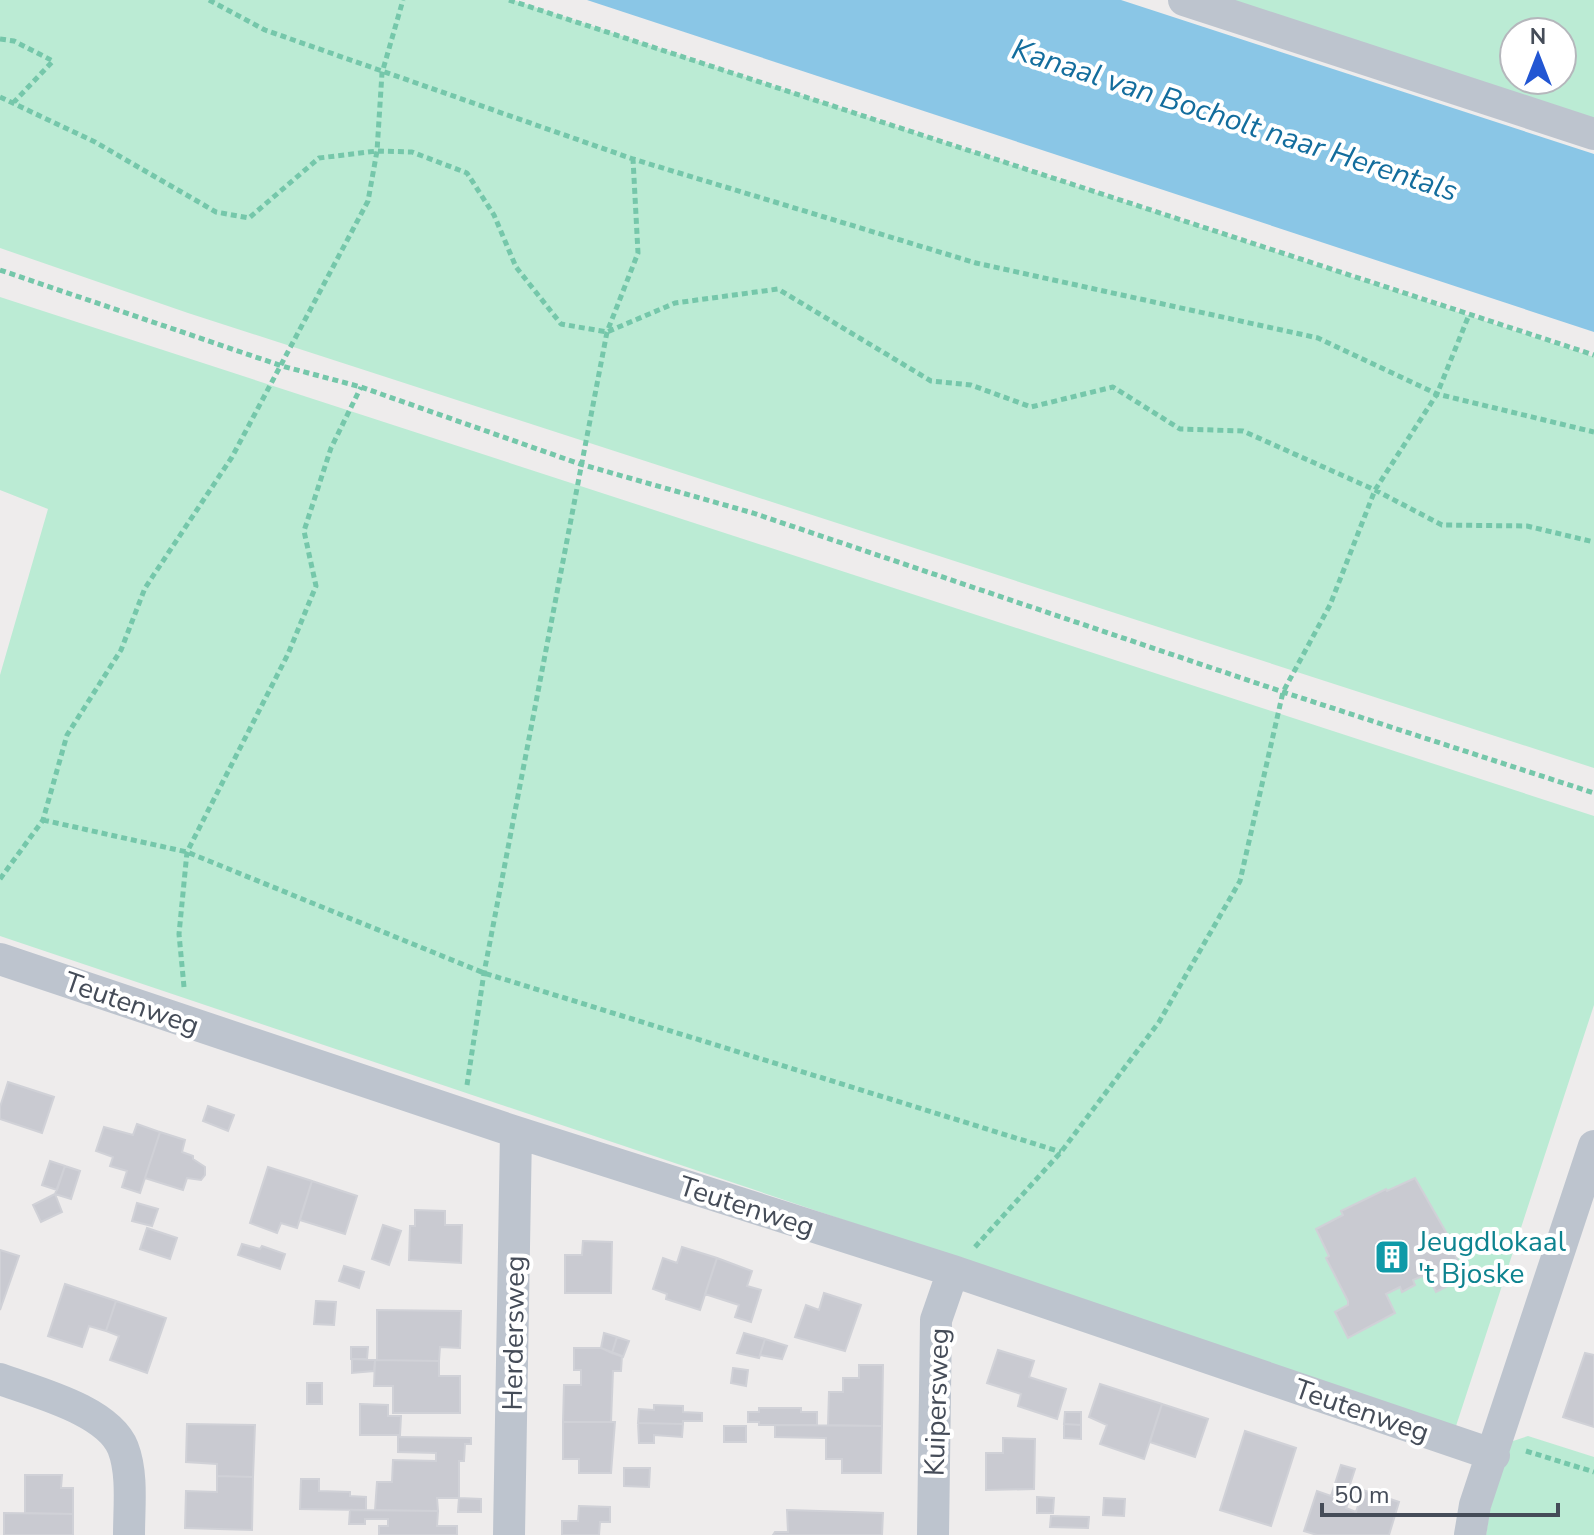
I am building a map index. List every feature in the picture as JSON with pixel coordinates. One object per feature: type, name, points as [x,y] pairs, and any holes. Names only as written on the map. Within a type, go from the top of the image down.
[{"type":"street","points":[[1184,0],[1594,134]]},
{"type":"street","name":"Teutenweg","points":[[0,959],[516,1132],[1496,1448]]},
{"type":"street","name":"Herdersweg","points":[[509,1535],[516,1132]]},
{"type":"street","points":[[1470,1535],[1475,1505],[1585,1207],[1594,1146]]},
{"type":"street","name":"Kuipersweg","points":[[933,1535],[936,1320],[953,1271]]},
{"type":"street","points":[[0,1379],[77,1408],[115,1434],[123,1449],[127,1468],[129,1535]]},
{"type":"path","points":[[209,0],[265,30],[633,159],[976,263],[1318,338],[1437,394],[1594,432]]},
{"type":"path","points":[[0,879],[43,820],[67,735],[121,650],[145,588],[232,457],[368,201],[377,151],[382,73],[403,0]]},
{"type":"path","points":[[509,0],[1594,355]]},
{"type":"path","points":[[0,39],[14,41],[53,61],[14,102]]},
{"type":"path","points":[[0,97],[95,142],[216,212],[249,218],[319,158],[377,151],[412,152],[467,173],[494,215],[516,267],[561,324],[607,332],[675,303],[778,289],[931,381],[971,385],[1031,407],[1113,387],[1180,429],[1243,431],[1375,490],[1442,525],[1527,526],[1594,542]]},
{"type":"path","points":[[462,1114],[484,973],[580,464],[607,332],[638,253],[633,159]]},
{"type":"path","points":[[0,270],[282,366],[361,387],[580,464],[753,513],[1283,692],[1594,793]]},
{"type":"path","points":[[953,1271],[1061,1152],[1159,1022],[1240,881],[1283,692],[1330,605],[1375,490],[1437,394],[1469,314]]},
{"type":"path","points":[[187,1022],[179,934],[187,852],[288,654],[316,586],[304,531],[331,448],[361,387]]},
{"type":"path","points":[[43,820],[187,852],[484,973],[1061,1152]]},
{"type":"path","points":[[1496,1448],[1594,1472]]},
{"type":"green space","points":[[0,0],[513,0],[1594,357],[1594,768],[188,313],[0,248]]},
{"type":"green space","points":[[1230,0],[1594,0],[1594,119],[1524,96],[1578,96],[1578,16],[1498,16],[1498,88]]},
{"type":"green space","points":[[0,297],[1594,816],[1594,1005],[1456,1426],[0,936],[0,675],[48,509],[0,490]]},
{"type":"green space","points":[[1528,1436],[1594,1457],[1594,1535],[1486,1535],[1490,1509],[1510,1442]]},
{"type":"water","name":"Kanaal van Bocholt naar Herentals","points":[[587,0],[1121,0],[1594,154],[1594,332]]},
{"type":"building","points":[[8,1082],[54,1097],[42,1133],[0,1119],[0,1107]]},
{"type":"building","points":[[208,1106],[234,1115],[228,1131],[203,1121]]},
{"type":"building","points":[[137,1124],[160,1132],[140,1193],[122,1187],[127,1171],[110,1166],[113,1157],[96,1151],[104,1127],[133,1135]]},
{"type":"building","points":[[160,1132],[185,1140],[182,1152],[193,1156],[205,1167],[201,1180],[187,1178],[183,1190],[145,1178]]},
{"type":"building","points":[[50,1161],[65,1166],[57,1190],[42,1185]]},
{"type":"building","points":[[65,1166],[80,1171],[71,1199],[55,1194]]},
{"type":"building","points":[[268,1167],[312,1181],[297,1228],[281,1223],[277,1233],[250,1223]]},
{"type":"building","name":"Jeugdlokaal 't Bjoske","points":[[1415,1178],[1455,1248],[1452,1249],[1466,1277],[1436,1292],[1427,1274],[1413,1280],[1415,1285],[1402,1292],[1400,1287],[1386,1294],[1395,1313],[1348,1338],[1335,1312],[1348,1305],[1348,1301],[1326,1258],[1329,1256],[1316,1229],[1343,1215],[1341,1211]]},
{"type":"building","points":[[312,1181],[357,1196],[345,1234],[300,1220]]},
{"type":"building","points":[[55,1194],[62,1212],[41,1222],[33,1205]]},
{"type":"building","points":[[137,1203],[158,1209],[152,1226],[132,1221]]},
{"type":"building","points":[[415,1210],[445,1211],[445,1225],[462,1225],[461,1263],[409,1260],[410,1226],[415,1226]]},
{"type":"building","points":[[383,1225],[401,1231],[389,1265],[372,1259]]},
{"type":"building","points":[[147,1228],[177,1238],[170,1259],[140,1249]]},
{"type":"building","points":[[583,1241],[612,1242],[611,1293],[565,1293],[565,1255],[582,1255]]},
{"type":"building","points":[[242,1244],[260,1249],[262,1246],[285,1254],[280,1269],[238,1255]]},
{"type":"building","points":[[682,1247],[717,1258],[700,1310],[666,1299],[667,1294],[653,1289],[663,1258],[677,1263]]},
{"type":"building","points":[[0,1250],[19,1256],[0,1310]]},
{"type":"building","points":[[717,1258],[752,1271],[747,1286],[761,1290],[751,1322],[735,1317],[739,1305],[705,1294]]},
{"type":"building","points":[[344,1266],[364,1272],[359,1288],[339,1281]]},
{"type":"building","points":[[65,1284],[116,1301],[106,1331],[89,1326],[82,1347],[48,1336]]},
{"type":"building","points":[[824,1293],[861,1305],[845,1351],[795,1337],[806,1305],[819,1310]]},
{"type":"building","points":[[116,1301],[166,1318],[147,1373],[110,1360],[119,1336],[106,1331]]},
{"type":"building","points":[[316,1301],[336,1302],[334,1325],[314,1324]]},
{"type":"building","points":[[377,1310],[461,1311],[460,1348],[440,1347],[439,1361],[377,1360]]},
{"type":"building","points":[[604,1333],[617,1337],[612,1353],[601,1348]]},
{"type":"building","points":[[744,1333],[765,1339],[759,1358],[737,1353]]},
{"type":"building","points":[[617,1337],[629,1341],[623,1357],[612,1353]]},
{"type":"building","points":[[765,1339],[787,1346],[782,1359],[760,1355]]},
{"type":"building","points":[[351,1347],[368,1347],[367,1359],[351,1359]]},
{"type":"building","points":[[574,1348],[601,1348],[622,1356],[621,1371],[613,1371],[611,1422],[563,1422],[564,1385],[581,1385],[581,1370],[574,1370]]},
{"type":"building","points":[[998,1350],[1034,1361],[1029,1377],[1066,1389],[1057,1419],[1018,1406],[1021,1394],[987,1383]]},
{"type":"building","points":[[1585,1353],[1594,1355],[1594,1427],[1563,1417]]},
{"type":"building","points":[[352,1359],[375,1360],[374,1371],[352,1373]]},
{"type":"building","points":[[375,1360],[439,1361],[439,1376],[460,1376],[460,1413],[393,1413],[393,1386],[374,1386]]},
{"type":"building","points":[[859,1365],[883,1365],[882,1426],[828,1425],[829,1392],[843,1392],[843,1378],[859,1378]]},
{"type":"building","points":[[733,1368],[748,1370],[746,1386],[731,1383]]},
{"type":"building","points":[[307,1383],[322,1383],[322,1404],[307,1404]]},
{"type":"building","points":[[1100,1384],[1162,1404],[1144,1459],[1100,1444],[1107,1425],[1089,1417]]},
{"type":"building","points":[[360,1404],[388,1405],[388,1416],[401,1416],[400,1435],[360,1435]]},
{"type":"building","points":[[1162,1404],[1208,1419],[1195,1457],[1150,1442]]},
{"type":"building","points":[[654,1405],[683,1406],[683,1412],[702,1413],[702,1421],[683,1421],[683,1424],[638,1423],[639,1409],[654,1410]]},
{"type":"building","points":[[759,1408],[801,1408],[801,1412],[817,1412],[817,1425],[759,1425],[759,1422],[748,1422],[748,1412],[759,1412]]},
{"type":"building","points":[[1065,1412],[1081,1412],[1081,1425],[1064,1424]]},
{"type":"building","points":[[563,1422],[615,1422],[611,1473],[579,1473],[579,1459],[563,1459]]},
{"type":"building","points":[[638,1423],[683,1424],[682,1437],[654,1435],[654,1443],[639,1443]]},
{"type":"building","points":[[187,1424],[255,1425],[253,1477],[217,1476],[217,1464],[186,1462]]},
{"type":"building","points":[[1064,1424],[1081,1425],[1081,1439],[1064,1438]]},
{"type":"building","points":[[775,1425],[882,1426],[881,1473],[842,1473],[842,1459],[826,1459],[826,1438],[775,1437]]},
{"type":"building","points":[[724,1426],[746,1426],[746,1442],[724,1442]]},
{"type":"building","points":[[1245,1431],[1296,1448],[1271,1526],[1220,1510]]},
{"type":"building","points":[[398,1437],[471,1438],[471,1444],[465,1444],[464,1461],[459,1461],[459,1498],[437,1498],[438,1511],[375,1510],[377,1482],[392,1482],[393,1460],[436,1461],[436,1453],[398,1452]]},
{"type":"building","points":[[1003,1438],[1035,1439],[1034,1489],[986,1490],[986,1453],[1003,1453]]},
{"type":"building","points":[[1341,1465],[1355,1469],[1345,1500],[1349,1501],[1346,1508],[1356,1512],[1363,1490],[1399,1502],[1389,1535],[1317,1535],[1304,1531],[1317,1491],[1331,1496]]},
{"type":"building","points":[[624,1468],[650,1468],[649,1487],[624,1486]]},
{"type":"building","points":[[25,1475],[62,1475],[61,1488],[73,1488],[73,1514],[25,1513]]},
{"type":"building","points":[[217,1476],[253,1477],[252,1530],[185,1528],[186,1491],[217,1492]]},
{"type":"building","points":[[301,1479],[319,1479],[319,1491],[350,1492],[350,1496],[366,1497],[366,1510],[300,1509]]},
{"type":"building","points":[[1037,1497],[1054,1498],[1053,1513],[1037,1513]]},
{"type":"building","points":[[459,1498],[481,1499],[481,1512],[458,1512]]},
{"type":"building","points":[[1104,1498],[1125,1499],[1124,1516],[1103,1515]]},
{"type":"building","points":[[579,1506],[610,1507],[610,1522],[600,1522],[599,1535],[562,1535],[562,1521],[578,1521]]},
{"type":"building","points":[[350,1510],[438,1511],[437,1526],[457,1526],[457,1535],[379,1535],[379,1526],[388,1526],[388,1519],[365,1519],[365,1524],[349,1524]]},
{"type":"building","points":[[787,1510],[883,1513],[882,1535],[773,1535],[775,1532],[788,1532]]},
{"type":"building","points":[[4,1513],[73,1514],[73,1535],[4,1535]]},
{"type":"building","points":[[1051,1516],[1089,1517],[1088,1528],[1050,1527]]},
{"type":"place","name":"Jeugdlokaal 't Bjoske","points":[[1392,1257]]}]
